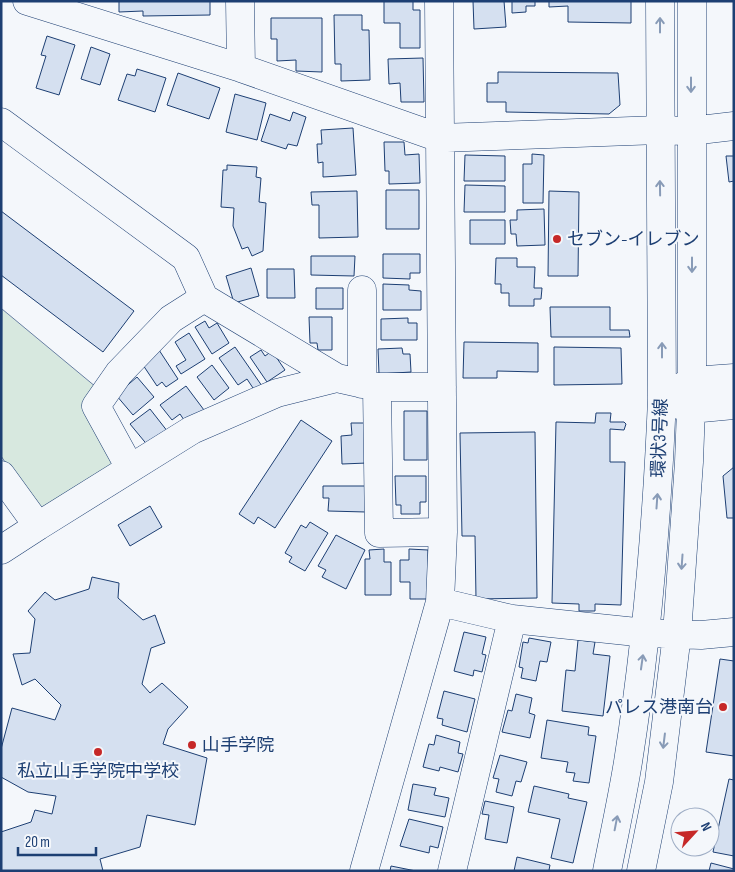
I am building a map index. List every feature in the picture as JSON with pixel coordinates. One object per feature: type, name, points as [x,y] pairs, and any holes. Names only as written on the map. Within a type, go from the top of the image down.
[{"type":"street","points":[[27,1],[241,68],[440,138],[659,130],[691,131],[734,126]]},
{"type":"street","points":[[240,1],[241,68]]},
{"type":"street","points":[[364,871],[440,602],[443,532],[439,1]]},
{"type":"street","name":"環状3号線","points":[[607,871],[628,763],[646,633],[654,550],[662,399],[659,130],[660,1]]},
{"type":"street","name":"環状3号線","points":[[640,871],[659,782],[677,634],[691,409],[692,1]]},
{"type":"street","points":[[1,122],[186,258],[204,298],[359,383]]},
{"type":"street","points":[[362,290],[359,383],[379,533],[443,532]]},
{"type":"street","points":[[130,468],[96,406],[119,373],[171,319],[204,298]]},
{"type":"street","points":[[662,399],[692,381],[734,378]]},
{"type":"street","points":[[1,550],[192,430],[278,393],[359,383],[442,387]]},
{"type":"street","points":[[662,399],[691,409],[734,405]]},
{"type":"street","points":[[1,475],[38,526]]},
{"type":"street","points":[[440,602],[512,619],[646,633],[701,635],[734,632]]},
{"type":"street","points":[[452,871],[512,619]]},
{"type":"shaded area","points":[[2,309],[96,387],[118,464],[39,512],[1,456]]},
{"type":"building","points":[[119,1],[210,1],[210,15],[143,16],[143,11],[119,12]]},
{"type":"building","points":[[384,1],[413,1],[413,10],[420,10],[420,48],[400,48],[400,23],[384,23]]},
{"type":"building","points":[[473,1],[504,1],[506,27],[474,29]]},
{"type":"building","points":[[512,1],[535,1],[535,6],[526,6],[526,12],[512,13]]},
{"type":"building","points":[[549,1],[631,1],[631,23],[568,22],[568,6],[549,7]]},
{"type":"building","points":[[334,15],[362,15],[362,30],[369,30],[370,80],[341,81],[341,64],[335,64]]},
{"type":"building","points":[[271,18],[322,18],[322,72],[296,71],[296,60],[277,61],[277,39],[271,39]]},
{"type":"building","points":[[47,36],[75,45],[59,95],[36,88],[46,56],[41,55]]},
{"type":"building","points":[[91,47],[110,54],[100,85],[81,79]]},
{"type":"building","points":[[423,58],[424,102],[401,102],[400,83],[389,84],[388,59]]},
{"type":"building","points":[[137,69],[166,78],[155,112],[118,100],[127,74],[135,76]]},
{"type":"building","points":[[498,72],[618,73],[620,105],[609,114],[506,112],[506,102],[487,102],[487,83],[498,83]]},
{"type":"building","points":[[178,73],[220,88],[209,119],[167,105]]},
{"type":"building","points":[[235,94],[266,103],[257,140],[226,132]]},
{"type":"building","points":[[293,112],[306,117],[297,146],[288,144],[286,149],[261,141],[270,114],[290,121]]},
{"type":"building","points":[[353,128],[356,175],[323,177],[323,162],[318,163],[317,144],[322,144],[321,130]]},
{"type":"building","points":[[384,142],[404,142],[405,155],[419,154],[420,183],[389,184],[389,171],[385,171]]},
{"type":"building","points":[[532,154],[544,155],[543,203],[523,203],[523,164],[532,164]]},
{"type":"building","points":[[465,155],[505,156],[505,181],[464,181]]},
{"type":"building","points":[[726,156],[734,156],[734,181],[729,182]]},
{"type":"building","points":[[227,165],[257,167],[256,177],[261,178],[259,202],[266,203],[263,251],[252,256],[248,247],[242,249],[233,226],[234,208],[221,207],[223,170],[227,170]]},
{"type":"building","points":[[465,185],[505,186],[505,212],[464,212]]},
{"type":"building","points":[[386,190],[419,190],[419,229],[386,229]]},
{"type":"building","points":[[357,191],[358,237],[319,238],[319,205],[312,205],[311,192]]},
{"type":"building","points":[[549,191],[579,192],[578,276],[548,276]]},
{"type":"building","points":[[544,209],[545,245],[517,246],[516,234],[511,234],[510,220],[517,220],[517,210]]},
{"type":"building","points":[[1,211],[134,311],[103,352],[1,275]]},
{"type":"building","points":[[470,220],[505,220],[505,244],[470,244]]},
{"type":"building","points":[[383,254],[420,254],[420,273],[410,273],[410,279],[383,278]]},
{"type":"building","points":[[311,256],[355,256],[354,276],[311,275]]},
{"type":"building","points":[[496,258],[517,258],[517,267],[535,267],[534,288],[542,288],[541,299],[534,299],[534,306],[509,306],[509,293],[501,293],[501,284],[495,284]]},
{"type":"building","points":[[251,268],[259,296],[234,303],[226,276]]},
{"type":"building","points":[[267,269],[294,269],[295,298],[267,298]]},
{"type":"building","points":[[383,284],[409,285],[409,290],[421,291],[421,310],[383,310]]},
{"type":"building","points":[[316,288],[343,288],[343,309],[316,309]]},
{"type":"building","points":[[550,307],[610,307],[610,330],[629,330],[630,337],[551,337]]},
{"type":"building","points":[[309,317],[332,317],[332,350],[318,350],[317,343],[310,343]]},
{"type":"building","points":[[408,318],[408,323],[417,323],[417,340],[381,340],[381,319]]},
{"type":"building","points":[[205,321],[209,328],[217,323],[229,343],[212,354],[195,327]]},
{"type":"building","points":[[189,333],[205,359],[181,374],[176,366],[186,360],[175,342]]},
{"type":"building","points":[[464,342],[538,343],[538,372],[497,371],[497,378],[463,378]]},
{"type":"building","points":[[235,347],[262,386],[255,391],[247,379],[238,385],[219,358]]},
{"type":"building","points":[[554,347],[621,348],[622,384],[554,385]]},
{"type":"building","points":[[402,348],[403,354],[410,354],[411,372],[379,374],[378,349]]},
{"type":"building","points":[[159,350],[178,379],[166,387],[162,382],[157,386],[141,362]]},
{"type":"building","points":[[261,350],[265,356],[272,351],[285,370],[267,382],[250,357]]},
{"type":"building","points":[[212,365],[229,388],[214,400],[197,377]]},
{"type":"building","points":[[137,377],[154,397],[133,415],[116,395]]},
{"type":"building","points":[[186,386],[204,410],[186,423],[180,414],[172,420],[160,405]]},
{"type":"building","points":[[150,409],[168,432],[149,447],[130,424]]},
{"type":"building","points":[[404,411],[427,411],[427,460],[404,460]]},
{"type":"building","points":[[596,413],[611,413],[610,422],[624,422],[626,424],[624,430],[610,429],[610,462],[625,462],[621,605],[595,604],[595,611],[579,611],[579,604],[552,603],[556,422],[595,423]]},
{"type":"building","points":[[301,420],[332,441],[275,528],[258,517],[254,524],[239,514]]},
{"type":"building","points":[[351,423],[365,423],[367,463],[342,464],[341,436],[352,435]]},
{"type":"building","points":[[535,432],[537,598],[476,599],[475,536],[462,536],[460,433]]},
{"type":"building","points":[[734,467],[734,518],[727,518],[723,476]]},
{"type":"building","points":[[395,476],[426,476],[426,502],[420,502],[420,514],[401,514],[401,505],[396,505]]},
{"type":"building","points":[[323,486],[366,486],[366,512],[328,511],[329,498],[323,498]]},
{"type":"building","points":[[150,506],[162,527],[130,546],[118,525]]},
{"type":"building","points":[[310,522],[328,533],[305,571],[289,562],[292,557],[285,553],[301,525],[306,528]]},
{"type":"building","points":[[336,535],[365,550],[346,589],[322,577],[326,570],[318,566]]},
{"type":"building","points":[[384,549],[384,562],[391,562],[391,595],[365,595],[365,559],[370,559],[369,550]]},
{"type":"building","points":[[409,549],[428,550],[428,599],[410,599],[410,582],[400,582],[400,560],[409,560]]},
{"type":"building","points":[[92,577],[119,583],[118,598],[143,620],[155,615],[165,643],[151,648],[142,684],[150,693],[162,683],[188,707],[168,729],[163,744],[207,758],[195,825],[147,815],[140,847],[100,859],[103,871],[1,871],[1,832],[31,822],[35,810],[52,814],[56,796],[28,792],[1,777],[1,749],[12,708],[55,720],[61,705],[35,679],[22,685],[13,654],[30,653],[35,619],[28,611],[45,592],[55,600],[89,589]]},
{"type":"building","points":[[464,632],[486,637],[482,654],[486,655],[482,672],[474,670],[473,676],[454,671]]},
{"type":"building","points":[[529,638],[551,642],[547,662],[540,661],[536,681],[521,678],[523,668],[519,667],[523,642],[528,643]]},
{"type":"building","points":[[578,640],[595,642],[593,654],[610,656],[603,716],[562,711],[566,670],[575,671]]},
{"type":"building","name":"パレス港南台","points":[[720,659],[734,661],[734,756],[706,752]]},
{"type":"building","points":[[444,691],[475,699],[467,732],[442,725],[443,719],[437,718]]},
{"type":"building","points":[[516,694],[532,698],[529,713],[535,715],[530,738],[502,732],[508,710],[512,711]]},
{"type":"building","points":[[547,720],[589,727],[588,735],[596,736],[589,783],[573,781],[575,773],[566,772],[568,762],[541,758]]},
{"type":"building","points":[[436,735],[460,742],[458,753],[463,754],[458,772],[440,767],[439,771],[423,767],[429,744],[434,745]]},
{"type":"building","points":[[500,755],[527,762],[521,782],[516,781],[512,796],[496,792],[499,779],[493,778]]},
{"type":"building","points":[[729,779],[734,780],[734,856],[720,853],[720,820]]},
{"type":"building","points":[[413,784],[436,788],[434,795],[449,798],[445,817],[408,810]]},
{"type":"building","points":[[534,786],[569,794],[568,798],[587,802],[573,863],[551,858],[560,819],[528,812]]},
{"type":"building","points":[[485,801],[514,807],[507,843],[485,839],[489,815],[482,814]]},
{"type":"building","points":[[409,819],[443,827],[438,848],[430,846],[429,853],[400,846]]},
{"type":"building","points":[[517,857],[550,865],[549,870],[551,871],[514,871]]},
{"type":"building","points":[[711,863],[734,869],[734,871],[709,871]]},
{"type":"building","points":[[391,866],[416,871],[390,871]]},
{"type":"place","name":"セブン-イレブン","points":[[557,239]]},
{"type":"place","name":"パレス港南台","points":[[723,707]]},
{"type":"place","name":"山手学院","points":[[192,745]]},
{"type":"place","name":"私立山手学院中学校","points":[[98,752]]}]
